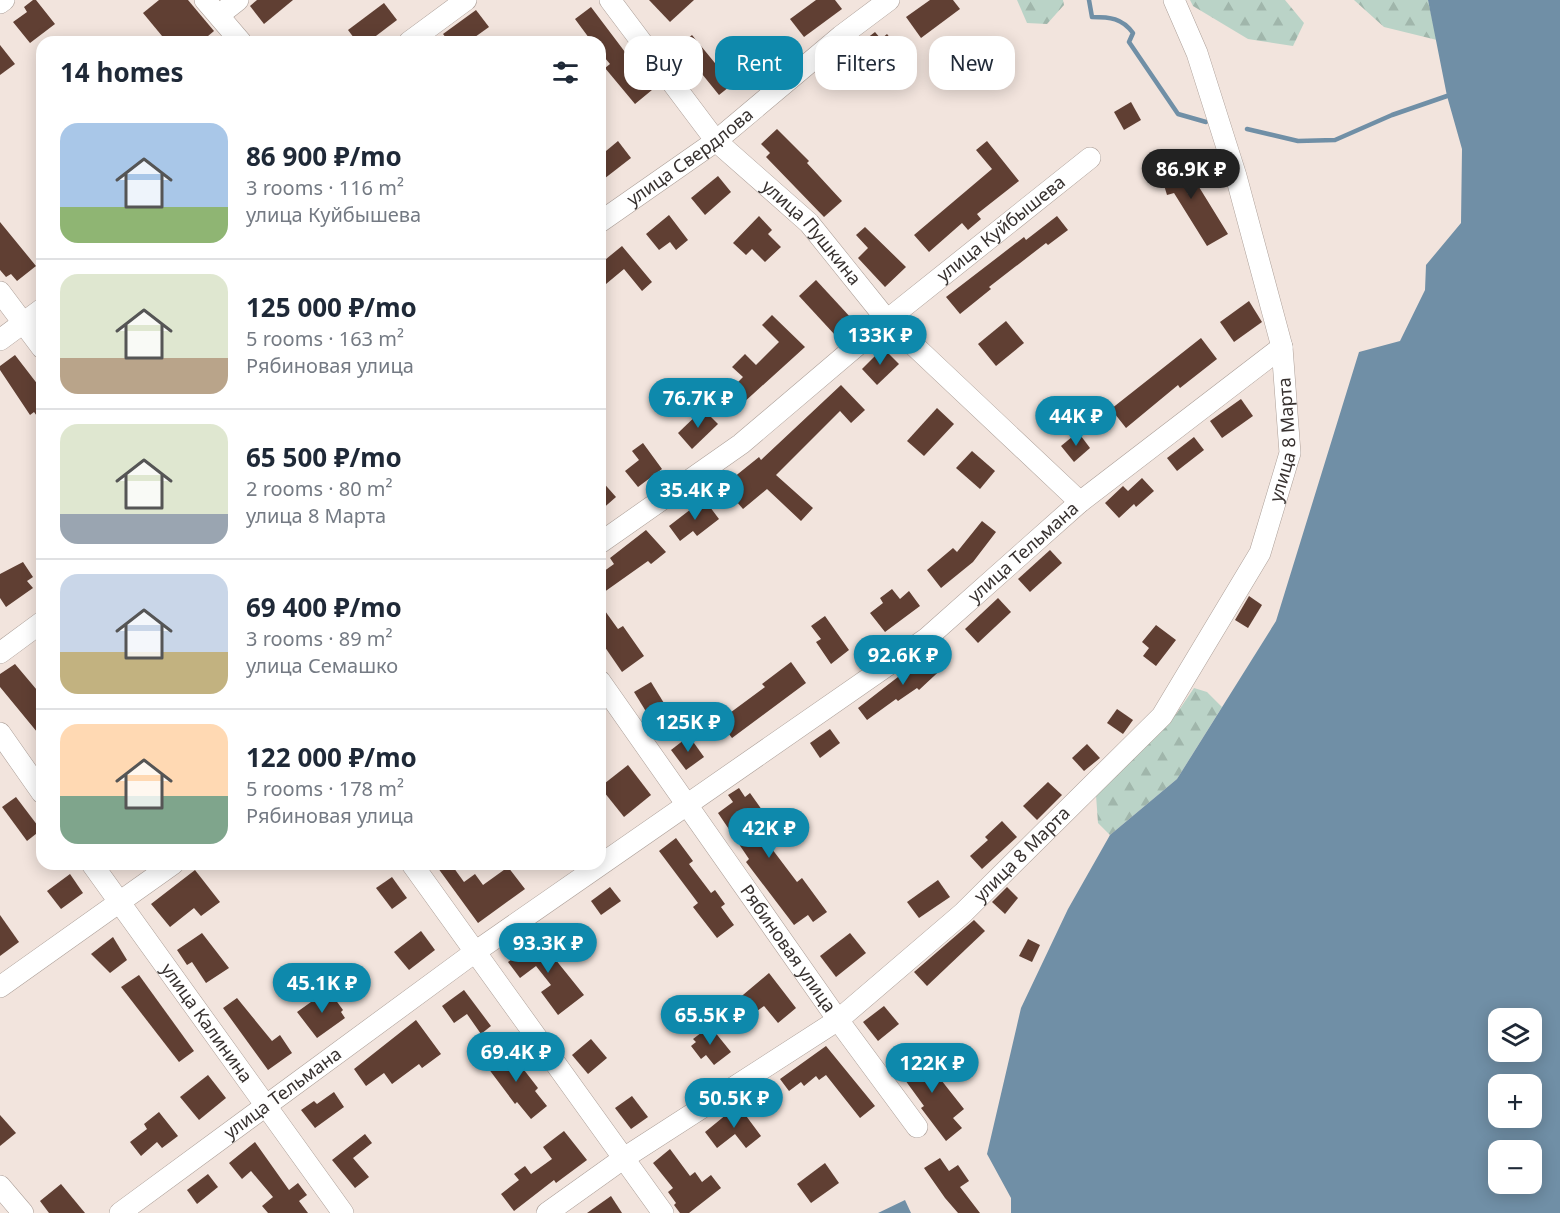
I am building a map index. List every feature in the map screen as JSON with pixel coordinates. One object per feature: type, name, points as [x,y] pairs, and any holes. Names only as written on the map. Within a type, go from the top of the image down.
[{"type":"street","points":[[0,3],[4,0]]},
{"type":"street","points":[[236,36],[212,8],[238,0]]},
{"type":"street","points":[[424,36],[466,0]]},
{"type":"street","name":"улица Пушкина","points":[[610,0],[716,141],[809,223],[886,320],[1080,502]]},
{"type":"street","name":"улица Свердлова","points":[[606,218],[716,141],[841,36],[889,0]]},
{"type":"street","points":[[1174,0],[1197,53],[1236,176],[1282,348]]},
{"type":"street","name":"улица Куйбышева","points":[[606,539],[741,444],[886,320],[1090,158]]},
{"type":"street","points":[[0,292],[36,339]]},
{"type":"street","points":[[0,340],[36,313]]},
{"type":"street","name":"улица Тельмана","points":[[606,861],[927,638],[1080,502],[1282,348]]},
{"type":"street","name":"улица 8 Марта","points":[[547,1213],[624,1158],[837,1020],[963,913],[1162,716],[1260,553],[1290,453],[1282,348]]},
{"type":"street","points":[[0,653],[36,626]]},
{"type":"street","name":"Рябиновая улица","points":[[606,690],[837,1020],[916,1127]]},
{"type":"street","points":[[0,733],[36,784]]},
{"type":"street","name":"улица Калинина","points":[[96,870],[343,1213]]},
{"type":"street","points":[[0,987],[164,870]]},
{"type":"street","points":[[416,870],[663,1213]]},
{"type":"street","name":"улица Тельмана","points":[[120,1213],[264,1105],[593,870]]},
{"type":"street","points":[[0,1186],[23,1213]]},
{"type":"green space","points":[[1017,0],[1063,0],[1064,5],[1047,24],[1027,23]]},
{"type":"green space","points":[[1190,0],[1285,0],[1304,23],[1293,46],[1248,39],[1193,6]]},
{"type":"green space","points":[[1354,0],[1428,0],[1437,40],[1384,27]]},
{"type":"green space","points":[[1194,688],[1207,692],[1222,707],[1177,779],[1110,835],[1098,823],[1096,795],[1177,713]]},
{"type":"water","points":[[1428,0],[1560,0],[1560,1213],[1011,1213],[1011,1198],[987,1154],[1021,1008],[1068,909],[1110,835],[1177,779],[1276,621],[1359,352],[1400,341],[1425,290],[1426,265],[1461,223],[1462,149],[1447,96]]},
{"type":"water","points":[[905,1200],[911,1213],[878,1213]]},
{"type":"building","points":[[36,0],[55,24],[36,36],[30,43],[13,22],[27,12],[24,7]]},
{"type":"building","points":[[159,0],[188,0],[214,31],[208,36],[162,36],[143,13]]},
{"type":"building","points":[[257,0],[293,0],[264,24],[250,6]]},
{"type":"building","points":[[649,0],[694,0],[670,22]]},
{"type":"building","points":[[816,0],[835,0],[842,9],[804,37],[790,19]]},
{"type":"building","points":[[930,0],[953,0],[960,9],[921,38],[906,17]]},
{"type":"building","points":[[384,3],[397,20],[376,36],[352,36],[348,30]]},
{"type":"building","points":[[591,7],[624,51],[624,90],[652,90],[635,104],[606,69],[610,64],[606,59],[606,36],[588,36],[575,19]]},
{"type":"building","points":[[476,10],[489,27],[476,36],[444,36],[443,34]]},
{"type":"building","points":[[0,45],[15,64],[0,75]]},
{"type":"building","points":[[703,48],[715,63],[715,90],[725,90],[719,95],[703,75]]},
{"type":"building","points":[[1131,102],[1141,120],[1124,130],[1114,112]]},
{"type":"building","points":[[777,129],[809,161],[807,163],[842,201],[824,217],[766,157],[770,153],[761,144]]},
{"type":"building","points":[[618,141],[631,158],[606,177],[606,151]]},
{"type":"building","points":[[987,141],[1019,181],[977,214],[981,219],[968,230],[962,223],[929,252],[914,235],[992,169],[976,150]]},
{"type":"building","points":[[1176,152],[1188,194],[1199,187],[1228,234],[1207,246],[1174,193],[1167,195],[1156,159]]},
{"type":"building","points":[[718,176],[731,192],[705,215],[691,198]]},
{"type":"building","points":[[669,215],[688,240],[676,250],[670,242],[659,250],[646,234]]},
{"type":"building","points":[[759,216],[772,230],[768,234],[781,247],[765,262],[752,249],[746,255],[733,243]]},
{"type":"building","points":[[1057,216],[1068,230],[1048,245],[1046,243],[989,287],[991,289],[960,314],[946,297],[1024,237],[1026,240]]},
{"type":"building","points":[[0,222],[36,266],[17,281],[11,274],[6,277],[0,270]]},
{"type":"building","points":[[865,227],[906,267],[885,287],[858,258],[868,248],[856,235]]},
{"type":"building","points":[[622,246],[652,282],[642,291],[624,269],[606,284],[606,259]]},
{"type":"building","points":[[816,280],[852,319],[835,335],[799,296]]},
{"type":"building","points":[[1249,301],[1262,322],[1234,342],[1220,322]]},
{"type":"building","points":[[772,315],[805,347],[742,404],[729,391],[743,377],[732,367],[745,354],[756,365],[779,342],[762,325]]},
{"type":"building","points":[[1006,321],[1024,343],[996,366],[978,344]]},
{"type":"building","points":[[1201,338],[1217,359],[1180,388],[1178,385],[1126,428],[1111,409]]},
{"type":"building","points":[[883,348],[899,364],[877,385],[862,369]]},
{"type":"building","points":[[15,355],[36,382],[36,415],[34,412],[30,415],[0,370],[0,366]]},
{"type":"building","points":[[841,385],[865,410],[851,423],[840,411],[776,475],[813,508],[801,521],[767,489],[743,509],[723,486],[759,457],[761,460]]},
{"type":"building","points":[[1241,399],[1253,416],[1222,438],[1210,421]]},
{"type":"building","points":[[937,408],[954,424],[924,456],[907,441]]},
{"type":"building","points":[[703,409],[718,424],[692,449],[678,433]]},
{"type":"building","points":[[1078,432],[1090,448],[1074,462],[1061,446]]},
{"type":"building","points":[[1194,437],[1204,450],[1177,471],[1167,458]]},
{"type":"building","points":[[643,443],[662,469],[638,487],[625,471],[639,460],[632,451]]},
{"type":"building","points":[[972,451],[995,471],[980,489],[956,468]]},
{"type":"building","points":[[1142,478],[1154,491],[1136,507],[1134,504],[1119,518],[1105,503],[1123,486],[1128,491]]},
{"type":"building","points":[[606,486],[616,497],[606,506]]},
{"type":"building","points":[[704,499],[719,519],[697,536],[693,531],[680,541],[669,526]]},
{"type":"building","points":[[982,521],[996,532],[973,562],[941,588],[927,570],[953,548],[957,552]]},
{"type":"building","points":[[646,530],[666,552],[651,564],[648,561],[606,591],[606,570],[614,564],[610,558]]},
{"type":"building","points":[[1050,550],[1062,563],[1030,592],[1018,579]]},
{"type":"building","points":[[23,562],[33,577],[27,581],[33,588],[6,607],[0,598],[0,574]]},
{"type":"building","points":[[892,589],[900,599],[909,591],[920,606],[885,632],[870,613],[883,603],[880,598]]},
{"type":"building","points":[[1249,596],[1262,605],[1248,628],[1235,620]]},
{"type":"building","points":[[998,598],[1011,612],[978,643],[965,629]]},
{"type":"building","points":[[606,612],[618,629],[623,626],[644,656],[622,672],[606,649]]},
{"type":"building","points":[[825,616],[849,650],[831,664],[816,642],[821,639],[811,626]]},
{"type":"building","points":[[1156,625],[1176,640],[1156,666],[1143,656],[1149,648],[1142,642]]},
{"type":"building","points":[[939,654],[948,663],[919,690],[917,688],[898,701],[896,699],[867,720],[858,708],[916,663],[922,669]]},
{"type":"building","points":[[791,662],[806,683],[732,738],[719,721],[765,687],[762,684]]},
{"type":"building","points":[[15,664],[36,689],[36,731],[0,687],[0,674]]},
{"type":"building","points":[[651,682],[667,708],[650,718],[634,692]]},
{"type":"building","points":[[1117,709],[1133,720],[1123,734],[1107,723]]},
{"type":"building","points":[[830,729],[840,743],[820,758],[810,743]]},
{"type":"building","points":[[689,736],[704,757],[686,770],[671,750]]},
{"type":"building","points":[[1087,744],[1100,758],[1084,771],[1072,758]]},
{"type":"building","points":[[628,765],[651,795],[624,817],[606,794],[606,782]]},
{"type":"building","points":[[1048,782],[1062,795],[1037,820],[1023,806]]},
{"type":"building","points":[[739,788],[745,797],[750,793],[772,824],[760,833],[797,882],[802,878],[827,912],[813,922],[808,915],[794,925],[746,862],[749,859],[718,813],[733,802],[728,795]]},
{"type":"building","points":[[16,797],[36,823],[36,834],[27,841],[2,807]]},
{"type":"building","points":[[1002,821],[1017,837],[982,869],[970,856],[988,840],[985,837]]},
{"type":"building","points":[[676,838],[693,861],[689,864],[711,893],[715,890],[725,904],[721,907],[734,925],[717,938],[693,907],[698,903],[659,851]]},
{"type":"building","points":[[195,870],[220,902],[201,916],[194,908],[170,927],[151,904]]},
{"type":"building","points":[[439,870],[455,870],[464,882],[475,874],[483,885],[504,870],[510,870],[525,889],[478,923]]},
{"type":"building","points":[[70,874],[83,893],[61,909],[47,891]]},
{"type":"building","points":[[392,877],[407,898],[392,909],[376,888]]},
{"type":"building","points":[[938,880],[950,897],[919,918],[907,902]]},
{"type":"building","points":[[610,887],[621,901],[601,915],[591,901]]},
{"type":"building","points":[[1007,887],[1018,898],[1005,914],[992,902]]},
{"type":"building","points":[[0,915],[19,942],[0,956]]},
{"type":"building","points":[[974,920],[985,931],[927,986],[914,972]]},
{"type":"building","points":[[421,931],[435,950],[409,970],[394,952]]},
{"type":"building","points":[[202,933],[229,968],[206,983],[192,962],[187,965],[177,950]]},
{"type":"building","points":[[850,933],[866,953],[836,977],[820,956]]},
{"type":"building","points":[[547,934],[558,949],[551,954],[584,995],[558,1015],[541,992],[551,985],[536,966],[520,978],[508,962]]},
{"type":"building","points":[[113,937],[127,960],[110,973],[91,954]]},
{"type":"building","points":[[1028,939],[1040,945],[1032,962],[1019,956]]},
{"type":"building","points":[[769,973],[796,1008],[778,1023],[764,1006],[743,1021],[731,1005]]},
{"type":"building","points":[[139,975],[194,1051],[179,1062],[121,987]]},
{"type":"building","points":[[464,990],[491,1026],[481,1034],[467,1014],[454,1023],[442,1006]]},
{"type":"building","points":[[325,992],[329,997],[332,995],[343,1010],[341,1012],[345,1018],[317,1038],[297,1012]]},
{"type":"building","points":[[237,998],[272,1041],[280,1035],[292,1053],[268,1070],[223,1008]]},
{"type":"building","points":[[884,1006],[899,1024],[878,1041],[863,1022]]},
{"type":"building","points":[[416,1020],[441,1054],[422,1068],[419,1064],[392,1084],[384,1073],[366,1086],[354,1069]]},
{"type":"building","points":[[710,1026],[731,1052],[714,1065],[706,1055],[701,1059],[691,1046],[696,1042],[693,1039]]},
{"type":"building","points":[[591,1039],[607,1058],[588,1074],[572,1055]]},
{"type":"building","points":[[826,1046],[875,1106],[860,1118],[826,1075],[819,1080],[816,1076],[804,1086],[801,1082],[789,1091],[780,1079]]},
{"type":"building","points":[[507,1048],[538,1088],[535,1091],[547,1106],[531,1119],[517,1102],[515,1104],[485,1064]]},
{"type":"building","points":[[924,1049],[938,1068],[934,1071],[964,1109],[953,1118],[962,1128],[946,1141],[921,1108],[924,1106],[897,1069]]},
{"type":"building","points":[[208,1075],[226,1098],[199,1120],[180,1097]]},
{"type":"building","points":[[334,1092],[344,1107],[315,1128],[301,1110],[314,1101],[317,1104]]},
{"type":"building","points":[[632,1096],[648,1117],[631,1129],[615,1108]]},
{"type":"building","points":[[738,1105],[761,1136],[746,1148],[735,1134],[717,1148],[705,1132]]},
{"type":"building","points":[[159,1112],[178,1136],[162,1148],[157,1142],[141,1156],[130,1142],[147,1129],[144,1124]]},
{"type":"building","points":[[0,1115],[16,1133],[0,1146]]},
{"type":"building","points":[[564,1131],[587,1160],[556,1183],[554,1180],[514,1211],[501,1194],[519,1180],[514,1174],[525,1166],[531,1174],[552,1159],[543,1147]]},
{"type":"building","points":[[365,1134],[372,1143],[353,1158],[369,1177],[355,1188],[332,1160]]},
{"type":"building","points":[[255,1142],[289,1190],[298,1183],[307,1195],[299,1201],[308,1213],[268,1213],[262,1206],[273,1197],[251,1171],[242,1179],[229,1163]]},
{"type":"building","points":[[670,1149],[690,1176],[695,1172],[702,1182],[711,1175],[721,1188],[689,1213],[680,1213],[674,1205],[676,1203],[668,1192],[673,1188],[653,1163]]},
{"type":"building","points":[[940,1158],[949,1171],[958,1165],[969,1181],[960,1187],[980,1213],[958,1213],[945,1198],[924,1168]]},
{"type":"building","points":[[825,1163],[839,1183],[811,1203],[797,1184]]},
{"type":"building","points":[[208,1174],[218,1187],[197,1204],[187,1190]]},
{"type":"building","points":[[61,1184],[85,1213],[49,1213],[40,1201]]},
{"type":"building","points":[[611,1196],[622,1213],[587,1213]]},
{"type":"waterway","points":[[1089,0],[1092,17],[1115,19],[1133,33],[1129,42],[1178,114],[1206,122]]},
{"type":"waterway","points":[[1247,129],[1298,141],[1335,140],[1392,115],[1447,96]]}]
